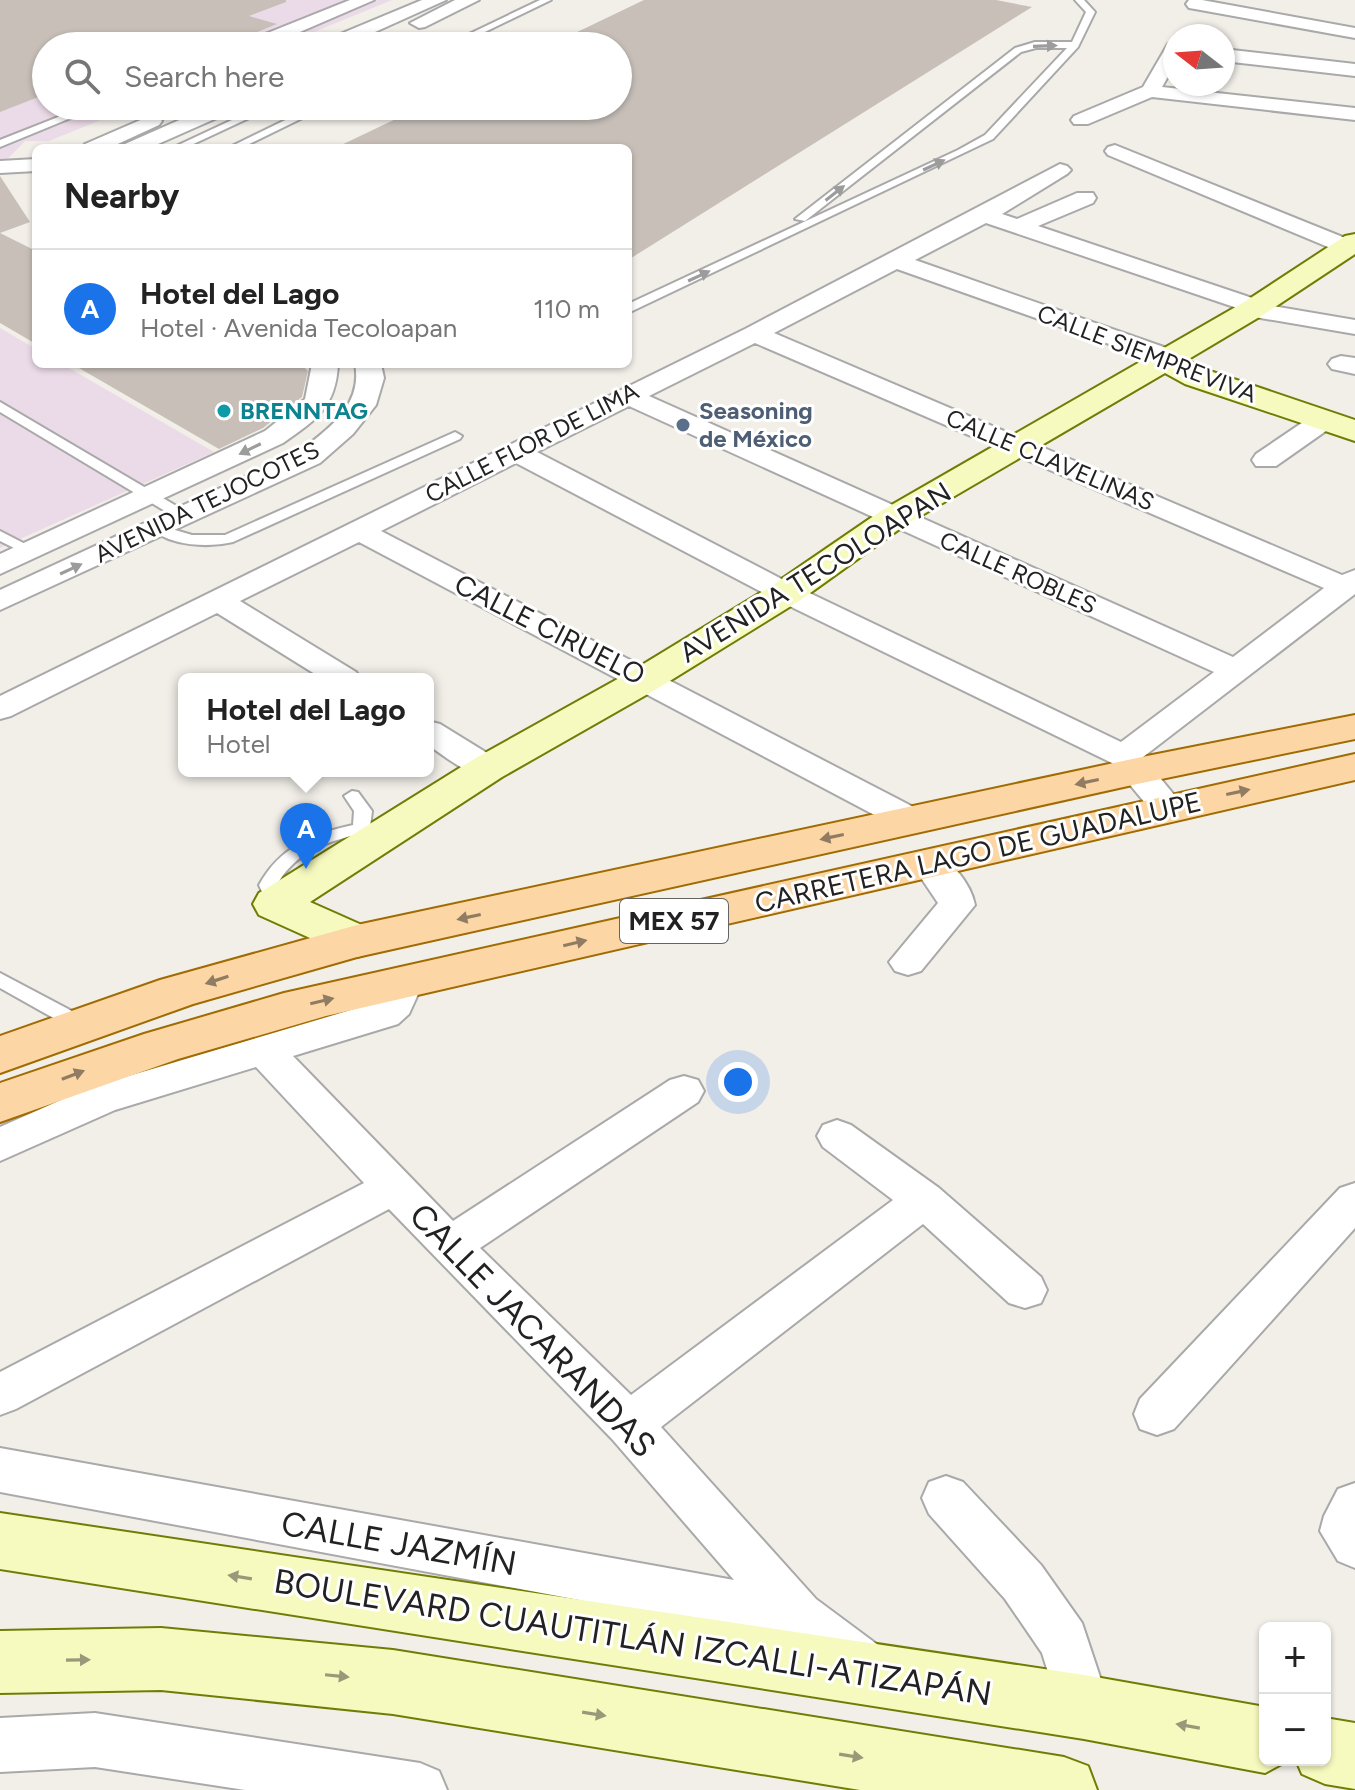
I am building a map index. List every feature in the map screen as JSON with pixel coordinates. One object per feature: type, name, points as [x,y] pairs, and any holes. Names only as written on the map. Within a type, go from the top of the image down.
[{"type":"main road","name":"CARRETERA LAGO DE GUADALUPE","points":[[0,1055],[80,1024],[278,960],[911,820],[1131,764],[1355,727]]},
{"type":"main road","name":"CARRETERA LAGO DE GUADALUPE","points":[[0,1103],[98,1066],[224,1025],[1167,807],[1355,767]]},
{"type":"street","points":[[286,32],[365,0]]},
{"type":"street","points":[[340,32],[348,20],[425,0]]},
{"type":"street","points":[[366,32],[437,0]]},
{"type":"street","points":[[398,32],[470,0]]},
{"type":"street","points":[[1185,24],[1196,2],[1355,33]]},
{"type":"street","points":[[1235,56],[1355,70]]},
{"type":"street","points":[[1150,91],[1163,69]]},
{"type":"street","points":[[1081,120],[1150,91],[1355,114]]},
{"type":"street","points":[[101,144],[155,120]]},
{"type":"street","points":[[141,144],[196,120]]},
{"type":"street","points":[[1115,151],[1351,244]]},
{"type":"street","points":[[0,167],[32,165]]},
{"type":"street","name":"CALLE FLOR DE LIMA","points":[[0,709],[754,334],[984,215],[1060,170]]},
{"type":"street","points":[[1018,226],[1085,198]]},
{"type":"street","points":[[984,215],[1253,309],[1355,327]]},
{"type":"street","name":"AVENIDA TECOLOAPAN","points":[[275,904],[367,834],[646,679],[786,593],[893,518],[1253,309],[1351,244]]},
{"type":"street","name":"CALLE SIEMPREVIVA","points":[[894,260],[1169,357],[1177,368],[1196,377],[1355,431]]},
{"type":"street","name":"CALLE CLAVELINAS","points":[[754,334],[1351,583]]},
{"type":"street","name":"AVENIDA TEJOCOTES","points":[[0,565],[274,437],[308,413],[322,397],[325,368]]},
{"type":"street","name":"AVENIDA TEJOCOTES","points":[[0,601],[310,457],[362,405],[371,373],[369,368]]},
{"type":"street","name":"CALLE ROBLES","points":[[626,395],[1235,670]]},
{"type":"street","points":[[1266,460],[1324,420]]},
{"type":"street","points":[[516,452],[786,593],[1131,764],[1167,807]]},
{"type":"street","name":"CALLE CIRUELO","points":[[358,530],[911,820]]},
{"type":"street","points":[[1131,764],[1235,670],[1351,583]]},
{"type":"street","points":[[218,601],[335,673]]},
{"type":"street","points":[[434,735],[488,768]]},
{"type":"street","points":[[908,962],[957,905],[955,895],[929,863]]},
{"type":"street","points":[[278,960],[275,904],[357,941]]},
{"type":"street","points":[[0,1145],[102,1099],[384,1014],[395,1004],[400,992],[394,984]]},
{"type":"street","name":"CALLE JACARANDAS","points":[[263,1050],[450,1246],[629,1424],[796,1639]]},
{"type":"street","points":[[450,1246],[684,1091]]},
{"type":"street","points":[[837,1136],[913,1209],[1025,1290]]},
{"type":"street","points":[[0,1395],[393,1187]]},
{"type":"street","points":[[1157,1414],[1355,1200]]},
{"type":"street","points":[[629,1424],[913,1209]]},
{"type":"street","name":"CALLE JAZMÍN","points":[[0,1470],[796,1639]]},
{"type":"street","points":[[946,1498],[1023,1582],[1064,1641],[1084,1707]]},
{"type":"street","points":[[1355,1505],[1348,1516],[1345,1531],[1355,1545]]},
{"type":"street","name":"BOULEVARD CUAUTITLÁN IZCALLI-ATIZAPÁN","points":[[0,1541],[796,1639],[874,1674],[1259,1739]]},
{"type":"street","points":[[0,1662],[161,1659],[393,1682],[1064,1790]]},
{"type":"street","points":[[0,1745],[95,1740],[420,1790]]},
{"type":"street","points":[[1331,1752],[1355,1756]]},
{"type":"lane","points":[[479,32],[547,0]]},
{"type":"lane","points":[[632,307],[989,137],[1075,45],[1091,12],[1079,0]]},
{"type":"lane","points":[[773,241],[1018,50],[1035,45],[1075,45]]},
{"type":"lane","points":[[0,144],[60,120]]},
{"type":"lane","points":[[186,144],[239,120]]},
{"type":"lane","points":[[241,144],[292,120]]},
{"type":"lane","points":[[0,406],[185,517]]},
{"type":"lane","points":[[158,529],[181,539],[205,542],[228,539],[455,436]]},
{"type":"lane","points":[[0,535],[30,552]]},
{"type":"lane","points":[[352,796],[363,811],[367,834]]},
{"type":"lane","points":[[0,980],[80,1024]]},
{"type":"shaded area","points":[[0,0],[392,0],[314,32],[32,32],[32,120],[101,120],[49,141],[25,141],[0,167]]},
{"type":"shaded area","points":[[0,328],[32,347],[32,368],[69,368],[214,452],[0,548]]},
{"type":"building","points":[[0,0],[286,0],[249,16],[277,24],[257,32],[32,32],[32,99],[0,112]]},
{"type":"building","points":[[644,0],[996,0],[1032,7],[632,257],[632,144],[343,144],[394,120],[632,120],[632,32],[577,32]]},
{"type":"building","points":[[0,176],[30,222],[0,233]]},
{"type":"building","points":[[0,233],[32,249],[32,342],[0,323]]},
{"type":"building","name":"BRENNTAG","points":[[79,368],[305,368],[308,371],[302,397],[263,428],[219,449]]},
{"type":"place","name":"BRENNTAG","points":[[224,411]]},
{"type":"place","name":"Seasoning de México","points":[[683,425]]},
{"type":"place","name":"Hotel del Lago","points":[[306,869]]}]
